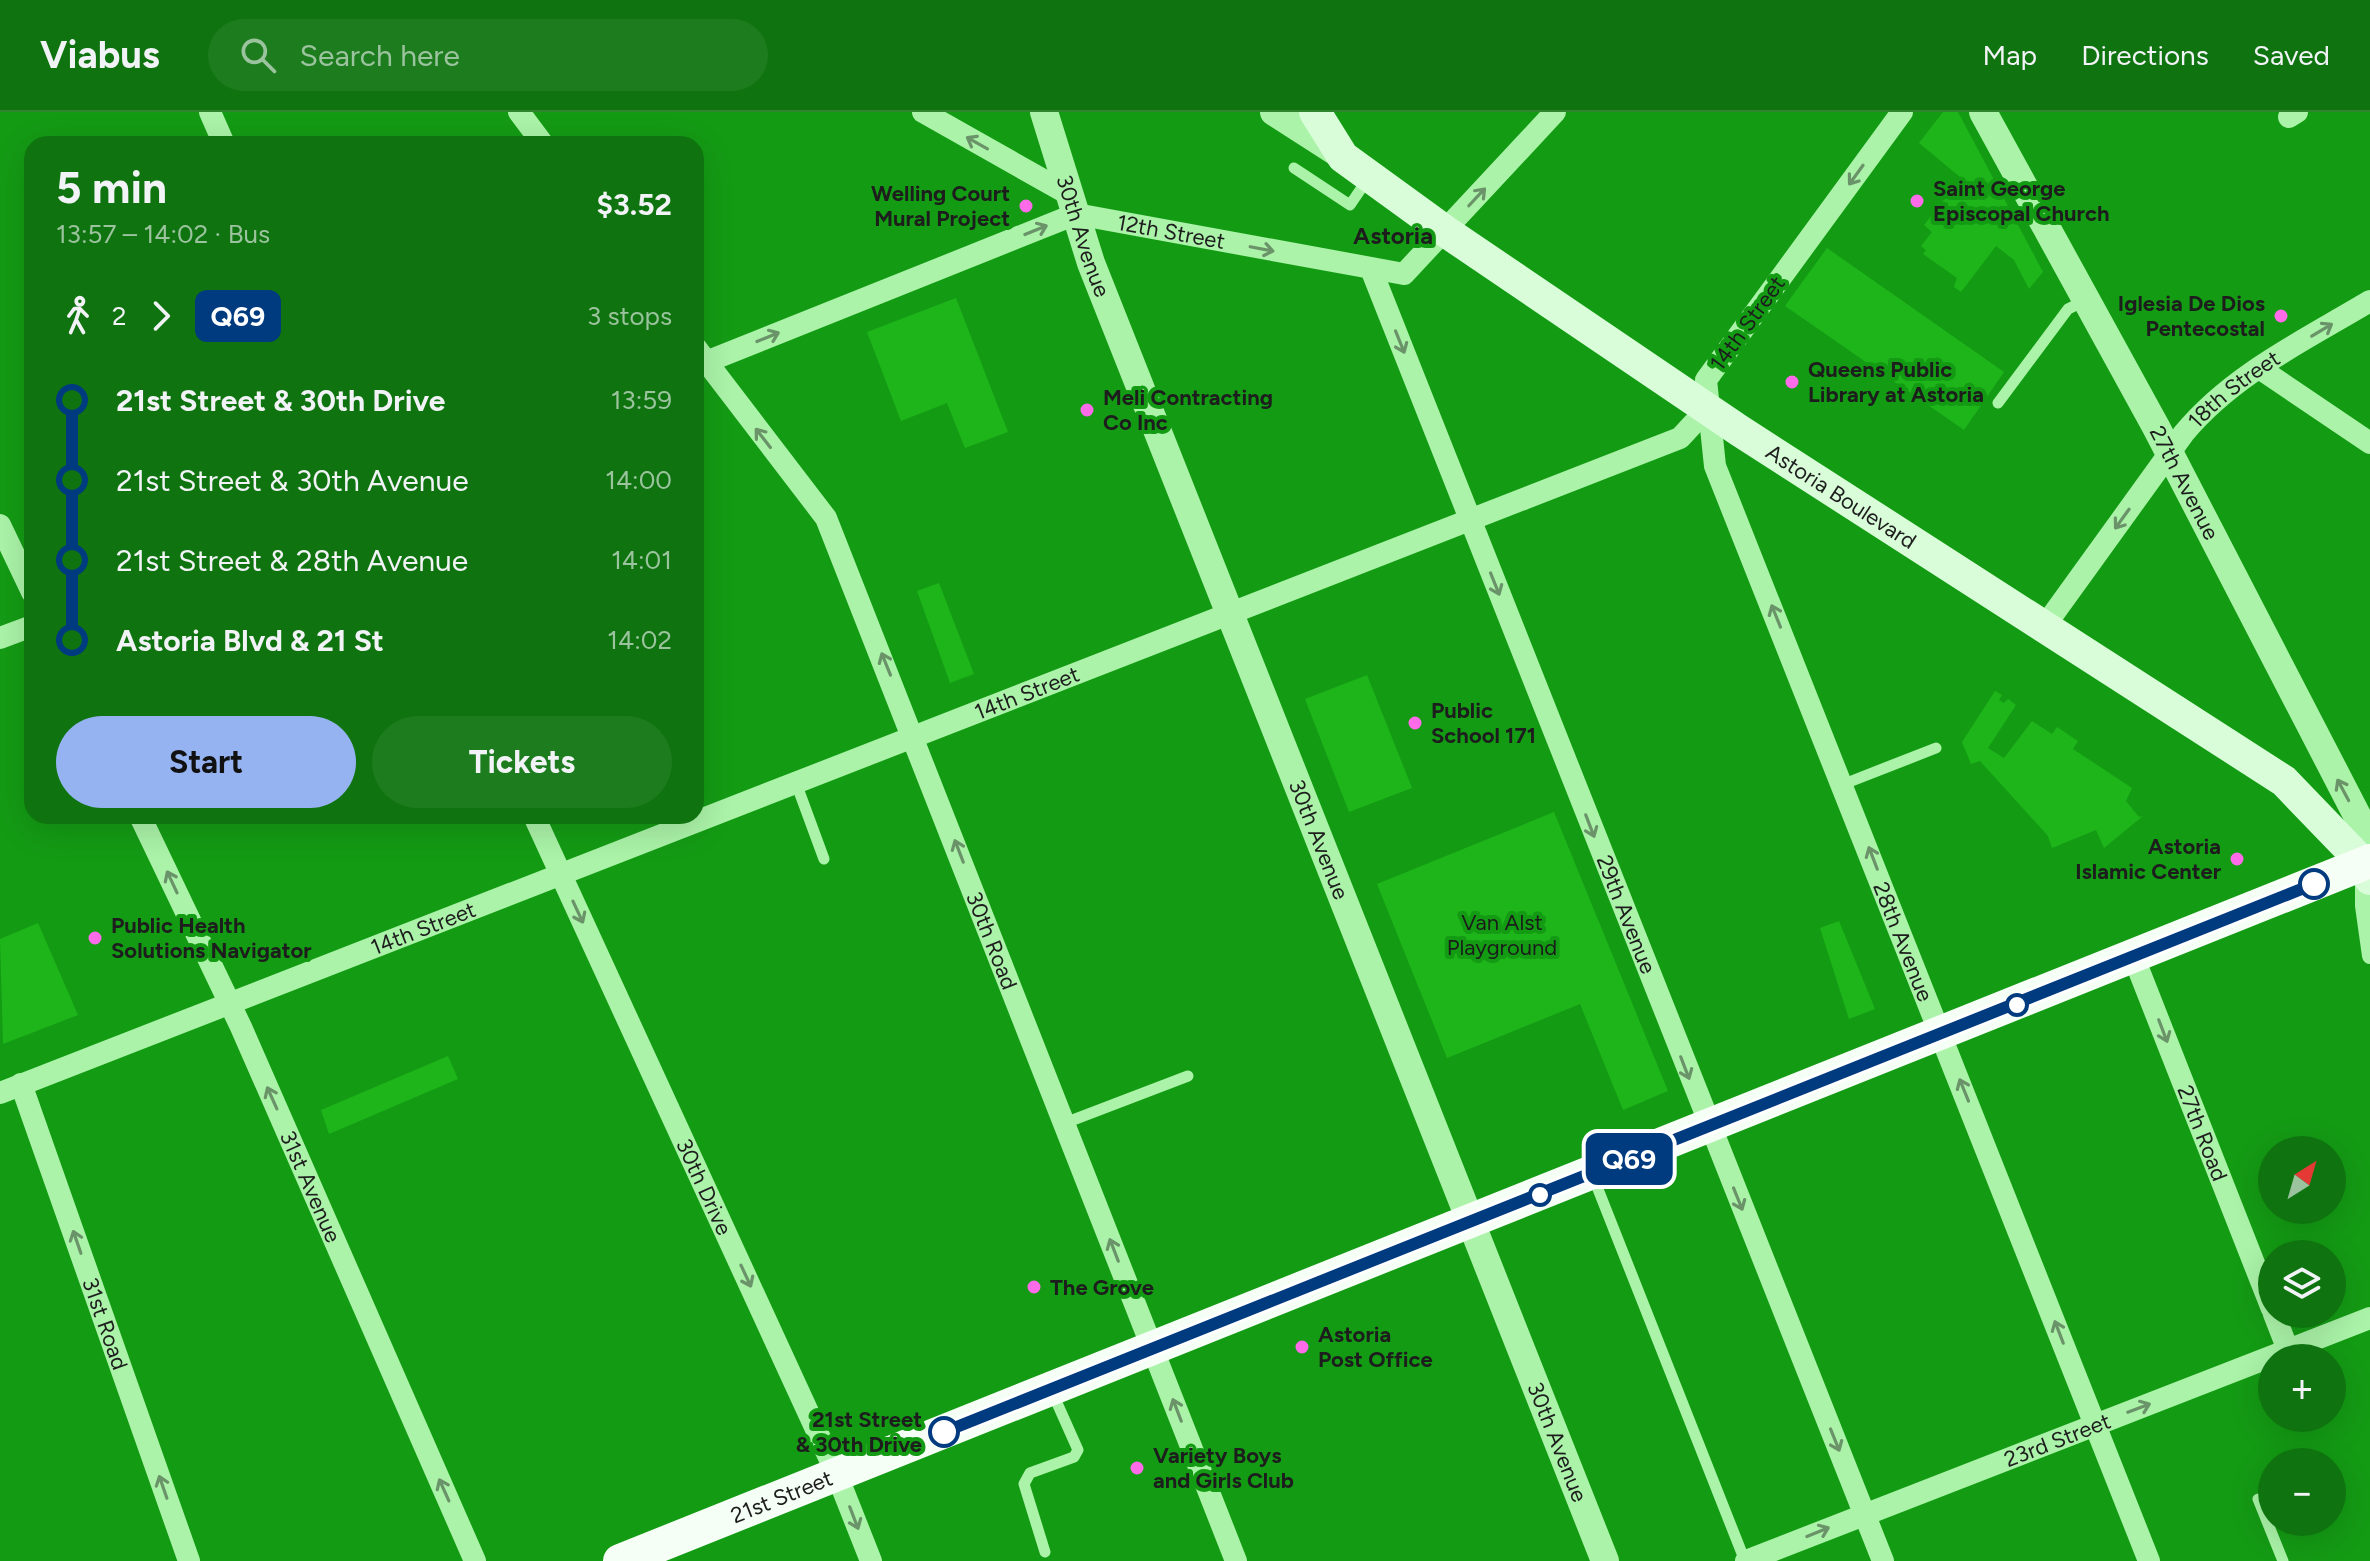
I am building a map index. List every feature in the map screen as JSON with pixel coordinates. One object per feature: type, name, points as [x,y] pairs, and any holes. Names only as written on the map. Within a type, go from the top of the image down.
[{"type":"main road","name":"Astoria Boulevard","points":[[1315,112],[1343,157],[1445,231],[1707,409],[2284,781],[2368,868]]},
{"type":"main road","name":"21st Street","points":[[620,1561],[2134,958],[2368,868]]},
{"type":"street","points":[[210,112],[220,136]]},
{"type":"street","points":[[519,112],[537,136]]},
{"type":"street","points":[[923,112],[1073,204]]},
{"type":"street","name":"30th Avenue","points":[[1044,112],[1091,263],[1227,615],[1605,1561]]},
{"type":"street","points":[[1274,112],[1343,157]]},
{"type":"street","name":"12th Street","points":[[1073,204],[1404,274],[1555,112]]},
{"type":"street","name":"14th Street","points":[[704,819],[1680,438],[1707,409],[1706,380],[1902,112]]},
{"type":"street","name":"27th Avenue","points":[[1983,112],[2156,427],[2168,456],[2361,823],[2368,868]]},
{"type":"street","points":[[704,357],[1073,204]]},
{"type":"street","name":"29th Avenue","points":[[1371,269],[1708,1127],[1883,1561]]},
{"type":"street","name":"18th Street","points":[[2044,627],[2168,456],[2209,405],[2231,385],[2370,301]]},
{"type":"street","name":"30th Road","points":[[704,365],[826,518],[915,737],[1236,1561]]},
{"type":"street","points":[[2259,368],[2370,443]]},
{"type":"street","name":"28th Avenue","points":[[1707,409],[1715,466],[1844,784],[2149,1561]]},
{"type":"street","points":[[0,525],[24,575]]},
{"type":"street","points":[[0,638],[24,629]]},
{"type":"street","name":"31st Avenue","points":[[144,824],[229,1003],[475,1561]]},
{"type":"street","name":"30th Drive","points":[[538,824],[837,1475],[871,1561]]},
{"type":"street","name":"14th Street","points":[[0,1093],[690,824]]},
{"type":"street","points":[[2368,868],[2363,906],[2370,956]]},
{"type":"street","name":"27th Road","points":[[2134,958],[2258,1274]]},
{"type":"street","name":"31st Road","points":[[21,1084],[189,1561]]},
{"type":"street","name":"23rd Street","points":[[2303,1344],[2370,1318]]},
{"type":"street","name":"23rd Street","points":[[1745,1561],[2258,1362]]},
{"type":"lane","points":[[1294,168],[1350,205],[1369,177]]},
{"type":"lane","points":[[1998,403],[2068,309],[2085,301]]},
{"type":"lane","points":[[1844,784],[1936,748]]},
{"type":"lane","points":[[796,783],[824,859]]},
{"type":"lane","points":[[1065,1123],[1188,1076]]},
{"type":"lane","points":[[1592,1174],[1745,1561]]},
{"type":"lane","points":[[1045,1552],[1024,1484],[1030,1473],[1074,1457],[1078,1450],[1051,1389]]},
{"type":"lane","points":[[2273,1536],[2283,1561]]},
{"type":"green space","points":[[1943,112],[1958,112],[2043,272],[2029,289],[2014,260],[1996,246],[1961,292],[1954,287],[1957,278],[1923,254],[1926,250],[1921,246],[1932,232],[1924,225],[1956,185],[1961,189],[1966,182],[1919,143]]},
{"type":"green space","points":[[1827,248],[2004,372],[1964,430],[1785,306]]},
{"type":"green space","points":[[956,298],[1008,432],[965,448],[947,403],[901,421],[867,332]]},
{"type":"green space","points":[[939,583],[974,674],[950,683],[917,591]]},
{"type":"green space","points":[[1367,675],[1412,788],[1349,812],[1305,699]]},
{"type":"green space","points":[[1995,691],[2002,695],[1999,700],[2004,703],[2008,699],[2016,705],[1988,748],[2004,758],[2032,721],[2052,734],[2057,727],[2078,741],[2073,749],[2132,788],[2126,801],[2139,817],[2143,816],[2104,848],[2096,830],[2052,848],[2048,836],[1980,761],[1971,764],[1962,742]]},
{"type":"green space","name":"Van Alst Playground","points":[[1554,812],[1668,1091],[1623,1110],[1580,1004],[1447,1058],[1377,884]]},
{"type":"green space","points":[[1839,921],[1875,1009],[1849,1019],[1820,928]]},
{"type":"green space","points":[[38,923],[78,1015],[3,1044],[0,939]]},
{"type":"green space","points":[[448,1056],[458,1079],[329,1134],[321,1110]]},
{"type":"bus line","name":"Q69","points":[[944,1432],[2314,884]]},
{"type":"place","name":"Saint George Episcopal Church","points":[[1917,201]]},
{"type":"place","name":"Welling Court Mural Project","points":[[1026,206]]},
{"type":"place","name":"Iglesia De Dios Pentecostal","points":[[2281,316]]},
{"type":"place","name":"Queens Public Library at Astoria","points":[[1792,382]]},
{"type":"place","name":"Meli Contracting Co Inc","points":[[1087,410]]},
{"type":"place","name":"Public School 171","points":[[1415,723]]},
{"type":"place","name":"Astoria Islamic Center","points":[[2237,859]]},
{"type":"place","name":"Public Health Solutions Navigator","points":[[95,938]]},
{"type":"place","name":"The Grove","points":[[1034,1287]]},
{"type":"place","name":"Astoria Post Office","points":[[1302,1347]]},
{"type":"place","name":"21st Street & 30th Drive","points":[[944,1432]]},
{"type":"place","name":"Variety Boys and Girls Club","points":[[1137,1468]]},
{"type":"district","name":"Astoria","points":[[1393,236]]}]
